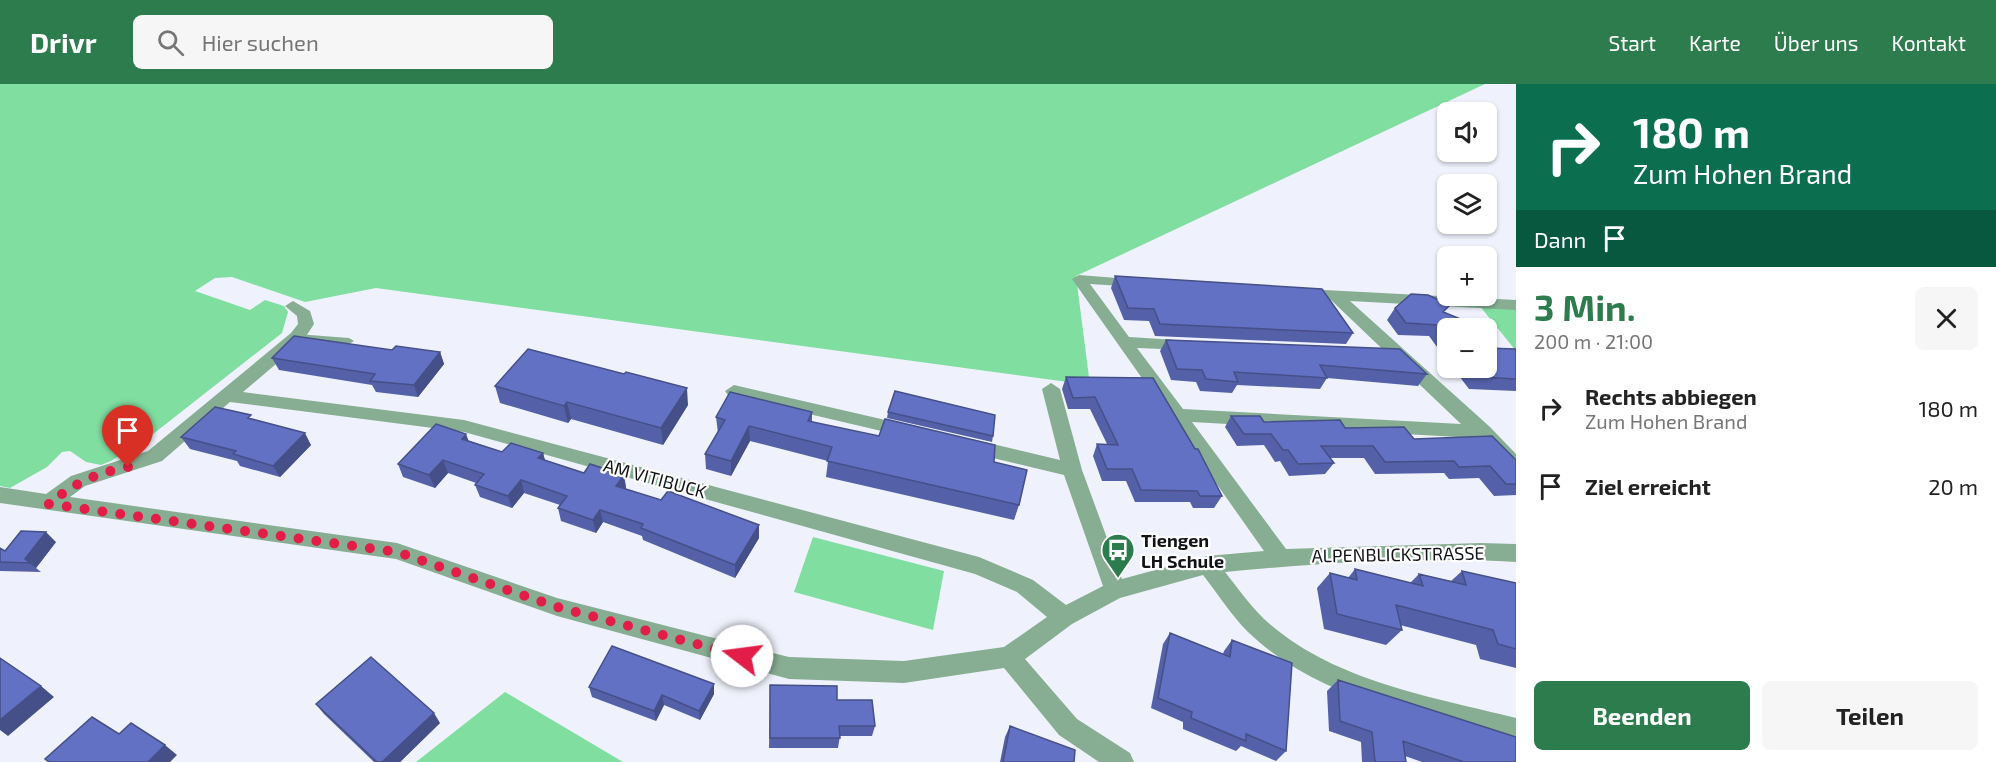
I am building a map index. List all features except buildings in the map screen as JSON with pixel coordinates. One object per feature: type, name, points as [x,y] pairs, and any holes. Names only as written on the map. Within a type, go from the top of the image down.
[{"type":"street","points":[[1149,284],[1078,279],[1281,558]]},
{"type":"street","points":[[1289,293],[1516,305]]},
{"type":"street","points":[[1336,296],[1484,432],[1516,465]]},
{"type":"street","points":[[48,504],[78,481],[154,456],[297,337],[306,324],[304,314],[293,306]]},
{"type":"street","points":[[1126,342],[1209,346]]},
{"type":"street","points":[[1376,353],[1400,354]]},
{"type":"street","points":[[1051,389],[1072,470],[1115,590]]},
{"type":"street","points":[[734,391],[920,434]]},
{"type":"street","name":"AM VITIBUCK","points":[[228,396],[464,426],[979,566],[1025,586],[1064,617]]},
{"type":"street","points":[[1177,415],[1484,432]]},
{"type":"street","points":[[956,442],[1072,470]]},
{"type":"street","name":"ALPENBLICKSTRASSE","points":[[0,495],[48,504],[397,552],[557,607],[789,668],[904,672],[1009,657],[1064,617],[1115,590],[1207,565],[1281,558],[1481,551],[1516,553]]},
{"type":"street","points":[[1207,565],[1256,626],[1308,665],[1387,695],[1516,730]]},
{"type":"street","points":[[1009,657],[1068,727],[1121,762]]},
{"type":"lane","points":[[297,337],[349,341]]},
{"type":"green space","points":[[0,84],[1485,84],[1447,102],[1437,102],[1437,107],[1076,276],[1090,385],[376,288],[305,302],[232,277],[215,278],[195,291],[250,310],[265,300],[284,306],[288,312],[282,333],[148,438],[111,461],[101,465],[86,462],[70,451],[62,452],[47,467],[10,488],[0,486]]},
{"type":"green space","points":[[1480,306],[1516,308],[1516,351],[1497,327],[1497,318],[1489,318]]},
{"type":"green space","points":[[813,537],[944,571],[933,630],[794,592]]},
{"type":"green space","points":[[505,692],[623,762],[416,762]]},
{"type":"place","name":"Tiengen LH Schule","points":[[1118,579]]},
{"type":"route","points":[[128,467],[96,474],[78,481],[48,504],[397,552],[557,607],[742,656]]}]
